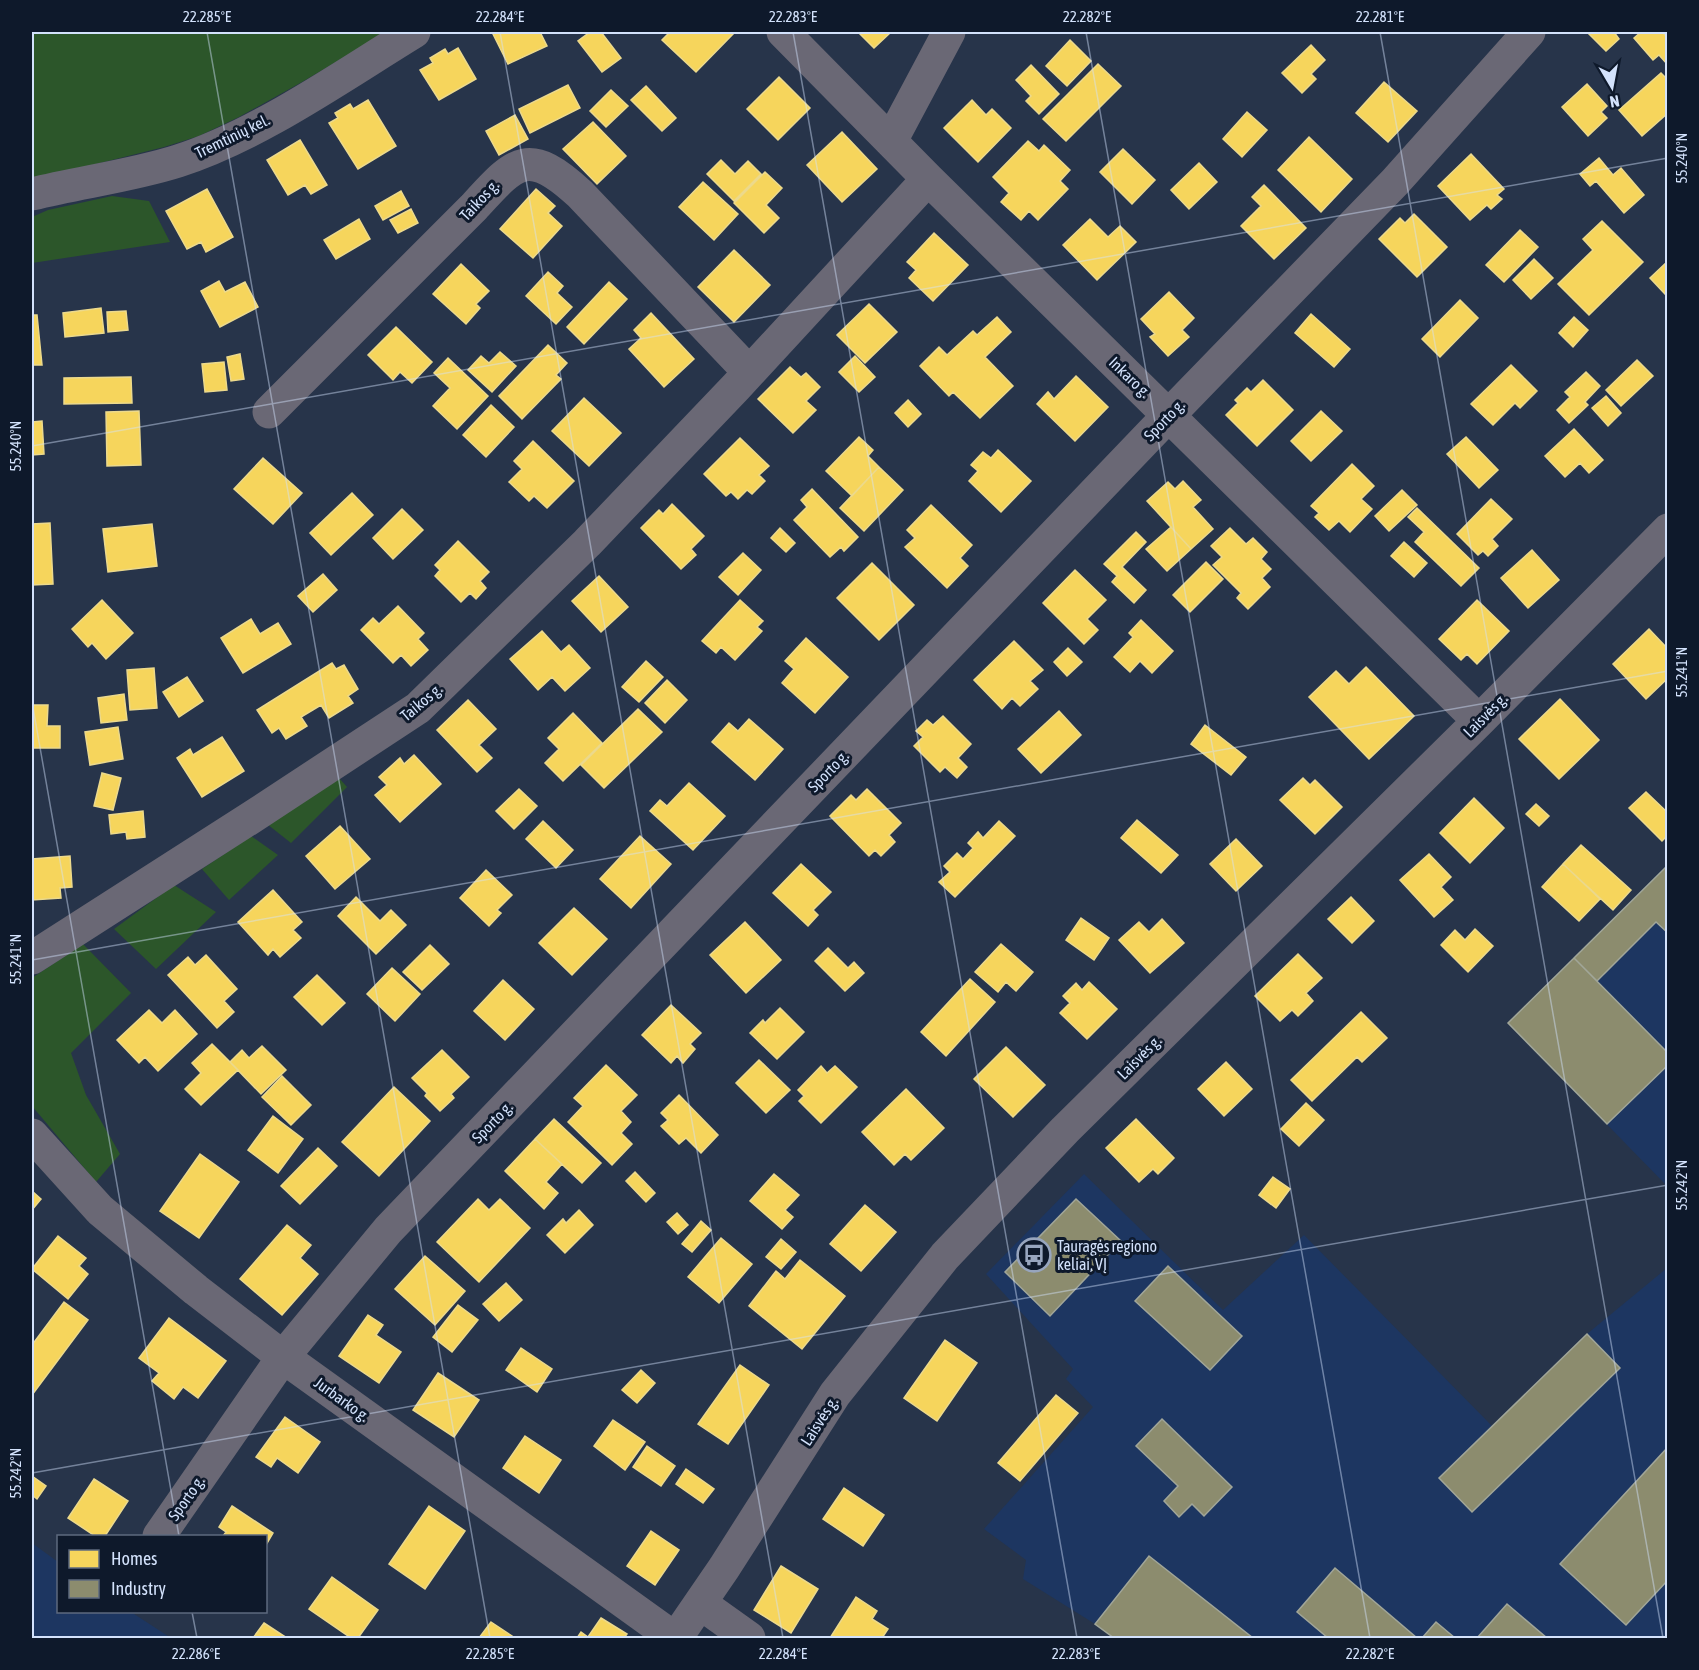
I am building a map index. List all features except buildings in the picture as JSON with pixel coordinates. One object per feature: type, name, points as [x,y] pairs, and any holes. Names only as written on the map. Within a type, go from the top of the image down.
[{"type":"street","name":"Tremtinių kel.","points":[[32,194],[178,161],[236,137],[306,98],[414,32]]},
{"type":"street","name":"Inkaro g.","points":[[783,32],[928,179],[1479,721]]},
{"type":"street","points":[[891,141],[949,32]]},
{"type":"street","name":"Sporto g.","points":[[160,1535],[283,1357],[388,1230],[1395,182],[1529,32]]},
{"type":"street","name":"Taikos g.","points":[[269,412],[474,207],[503,175],[521,164],[541,166],[560,176],[580,194],[749,372]]},
{"type":"street","name":"Taikos g.","points":[[32,958],[418,708],[587,543],[928,179]]},
{"type":"street","name":"Laisvės g.","points":[[675,1638],[835,1394],[945,1257],[1065,1130],[1479,721],[1668,530]]},
{"type":"street","name":"Jurbarko g.","points":[[32,1135],[100,1210],[196,1290],[283,1357],[675,1638]]},
{"type":"street","points":[[700,1603],[749,1638]]},
{"type":"shaded area","points":[[1667,865],[1667,1186],[1508,1023]]},
{"type":"shaded area","points":[[1084,1174],[1223,1310],[1304,1235],[1492,1426],[1587,1334],[1667,1268],[1667,1638],[1114,1638],[1023,1579],[1026,1560],[984,1529],[1093,1407],[1066,1379],[1073,1369],[986,1274]]},
{"type":"shaded area","points":[[32,1543],[57,1561],[57,1613],[133,1613],[171,1638],[32,1638]]},
{"type":"green space","points":[[32,32],[387,32],[239,117],[199,136],[32,180]]},
{"type":"green space","points":[[112,196],[149,201],[170,242],[32,263],[32,217],[48,210]]},
{"type":"green space","points":[[339,778],[347,787],[291,843],[267,824]]},
{"type":"green space","points":[[251,836],[278,855],[229,900],[202,869]]},
{"type":"green space","points":[[174,885],[216,912],[156,969],[114,929]]},
{"type":"green space","points":[[83,944],[131,993],[71,1053],[86,1095],[120,1154],[96,1182],[32,1106],[32,978]]},
{"type":"place","name":"Tauragės regiono keliai, VĮ","points":[[1034,1255]]}]
